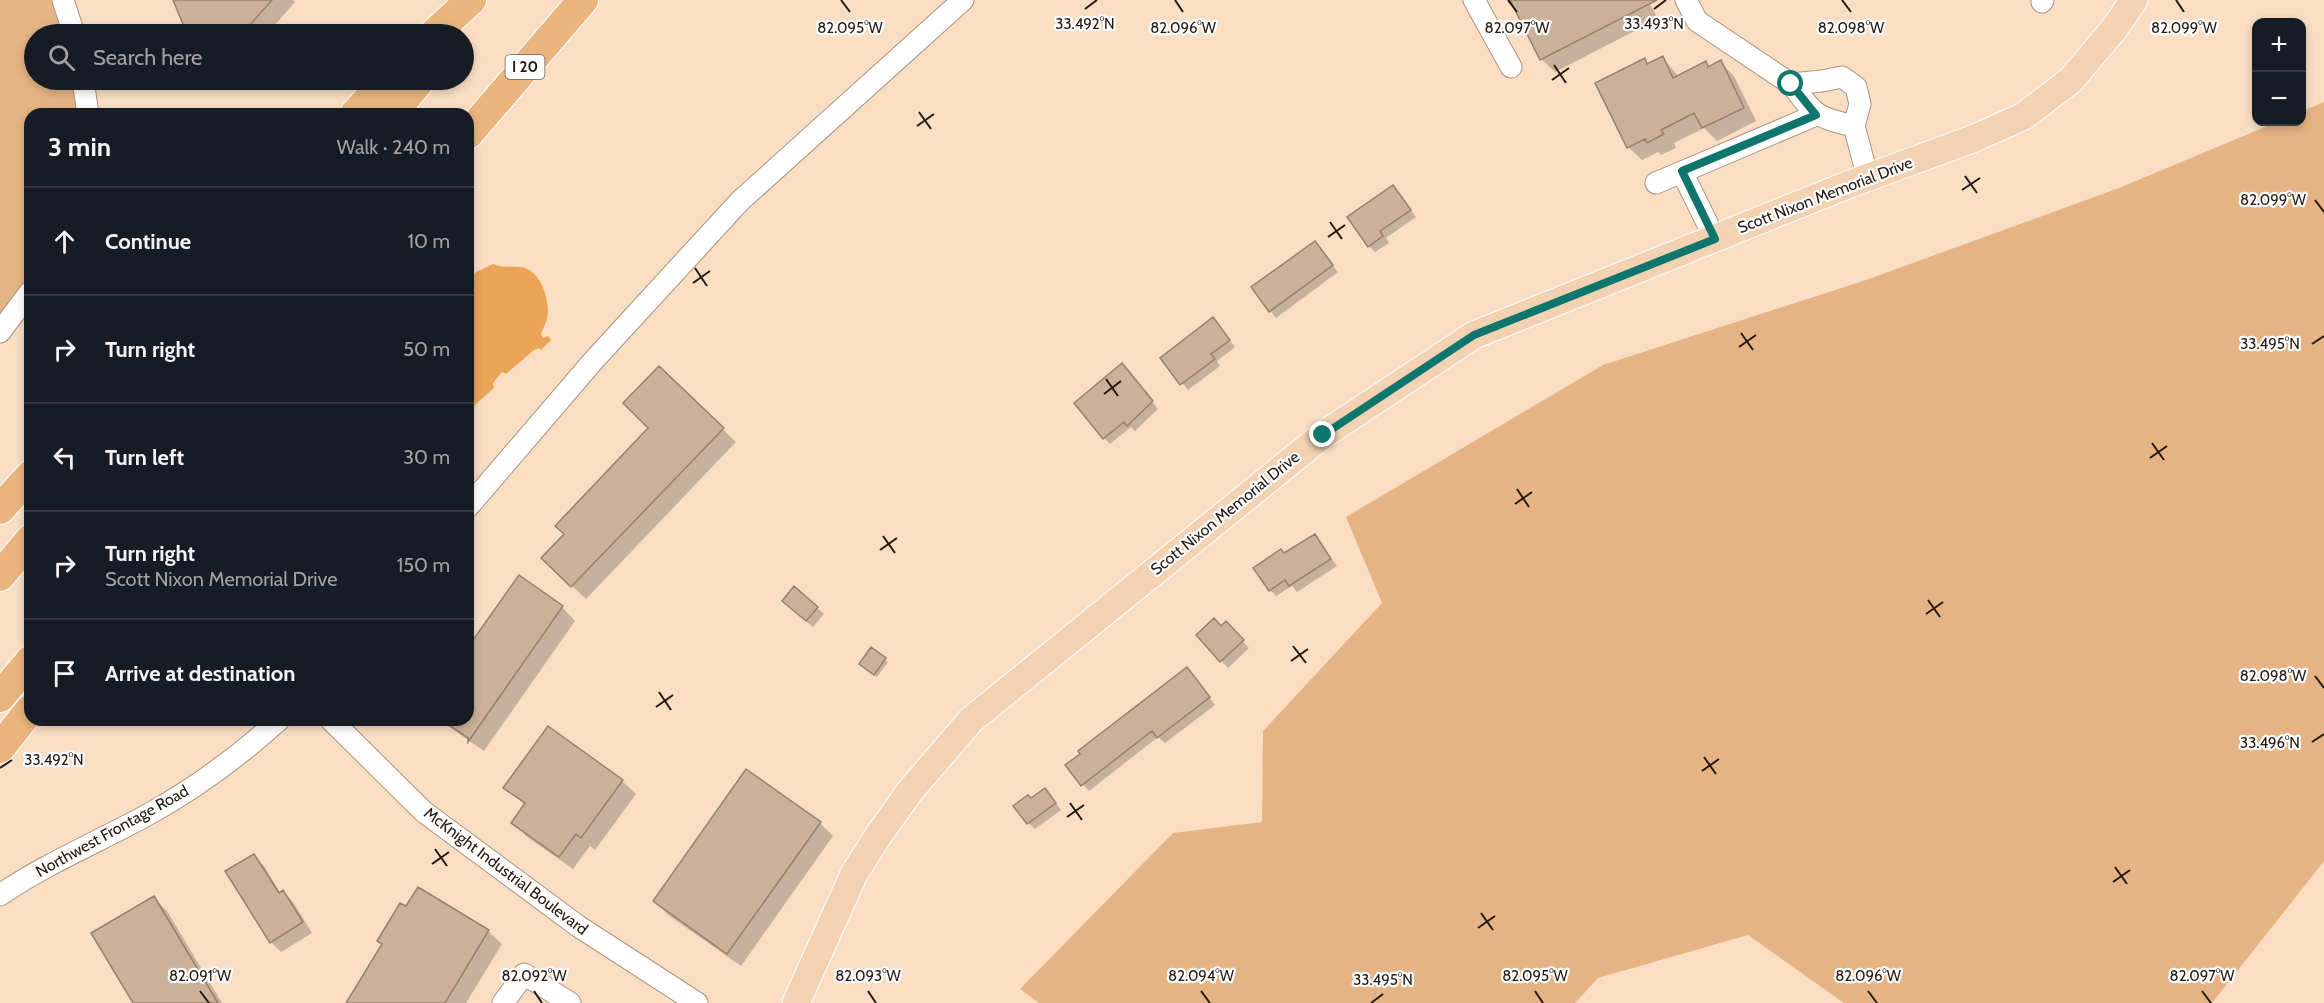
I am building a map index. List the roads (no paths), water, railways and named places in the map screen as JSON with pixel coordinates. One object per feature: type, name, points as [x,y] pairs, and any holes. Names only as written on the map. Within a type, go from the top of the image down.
[{"type":"highway","points":[[445,24],[471,0]]},
{"type":"highway","points":[[461,24],[479,0]]},
{"type":"highway","name":"I 20","points":[[474,127],[583,0]]},
{"type":"highway","points":[[360,108],[377,90]]},
{"type":"highway","points":[[397,108],[412,90]]},
{"type":"highway","points":[[0,509],[24,483]]},
{"type":"highway","points":[[0,576],[24,547]]},
{"type":"highway","points":[[0,697],[24,668]]},
{"type":"highway","points":[[0,748],[24,718]]},
{"type":"main road","name":"Scott Nixon Memorial Drive","points":[[796,1003],[854,874],[910,791],[971,720],[1323,435],[1474,335],[1868,178],[1975,138],[2024,116],[2071,80],[2114,29],[2134,0]]},
{"type":"street","points":[[63,0],[71,24]]},
{"type":"street","points":[[474,500],[594,360],[740,201],[963,0]]},
{"type":"street","points":[[1474,0],[1511,67]]},
{"type":"street","points":[[1686,0],[1697,21],[1791,84],[1816,115],[1830,121],[1854,126]]},
{"type":"street","points":[[1791,84],[1842,77],[1856,87],[1860,104],[1854,126],[1868,178]]},
{"type":"street","points":[[84,90],[87,108]]},
{"type":"street","points":[[1656,183],[1816,115]]},
{"type":"street","points":[[1682,171],[1715,239]]},
{"type":"street","points":[[0,332],[24,300]]},
{"type":"street","name":"Northwest Frontage Road","points":[[0,895],[26,877],[151,813],[201,782],[272,726]]},
{"type":"street","name":"McKnight Industrial Boulevard","points":[[337,726],[424,812],[578,926],[698,1003]]},
{"type":"street","points":[[503,1003],[524,974],[570,1003]]}]
